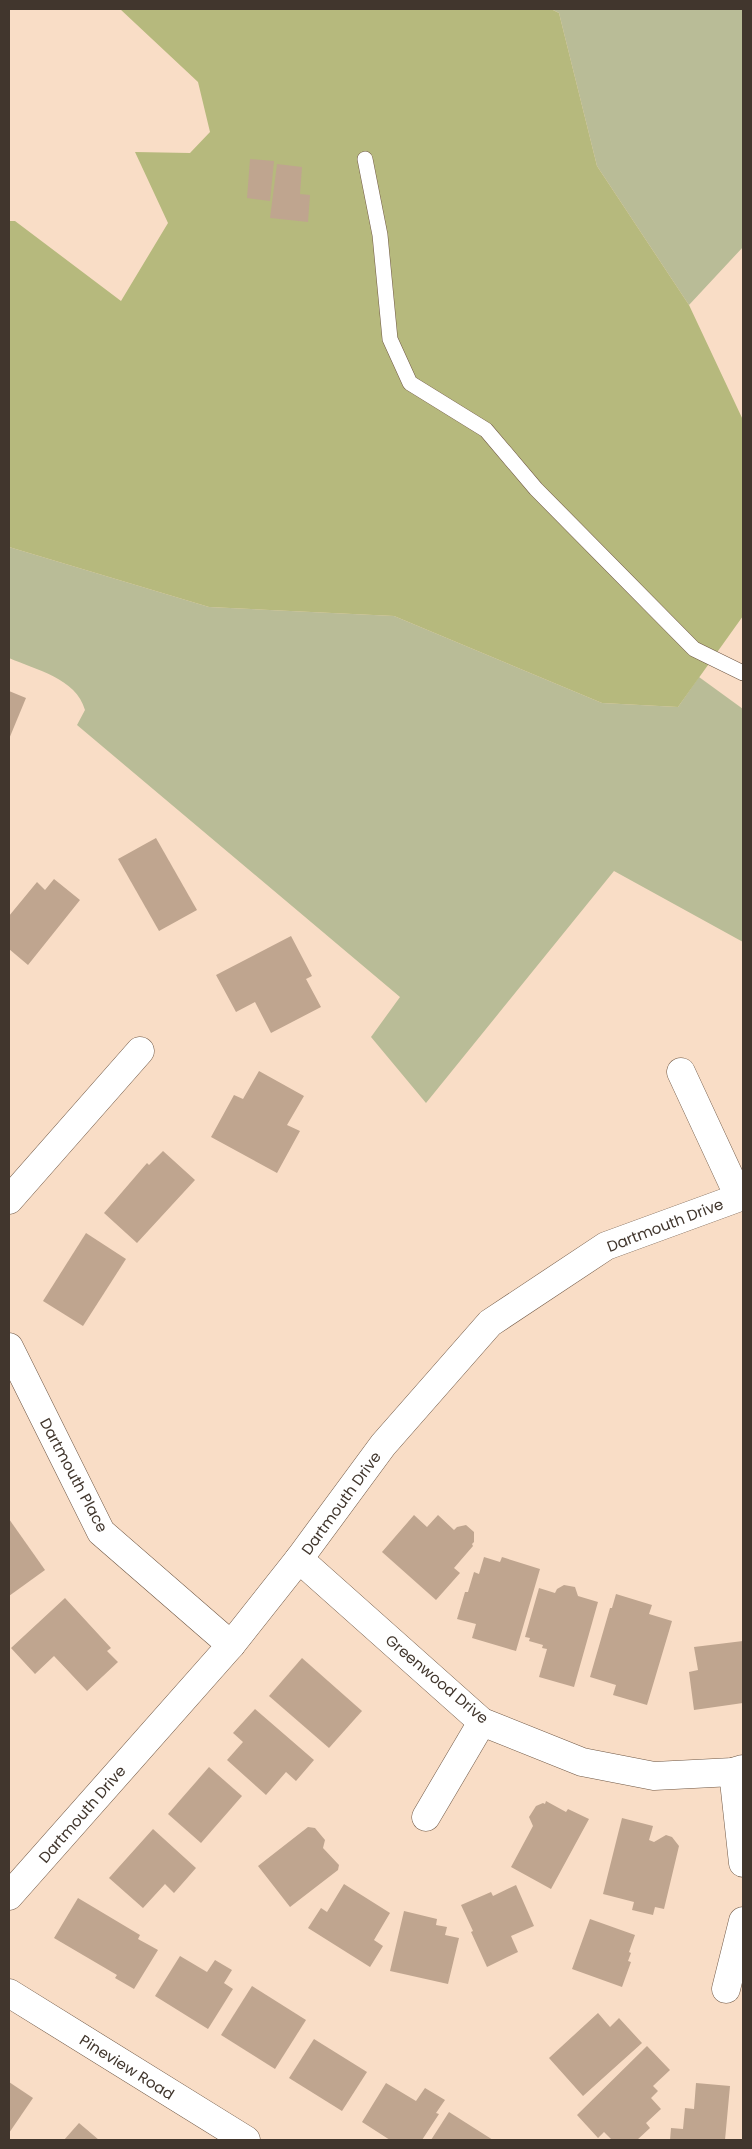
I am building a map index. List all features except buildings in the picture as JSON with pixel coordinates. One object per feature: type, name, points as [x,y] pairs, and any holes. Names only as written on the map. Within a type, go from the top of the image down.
[{"type":"street","points":[[9,1200],[140,1051]]},
{"type":"street","name":"Dartmouth Drive","points":[[9,1896],[231,1645],[299,1559],[383,1444],[490,1323],[606,1246],[741,1196],[680,1072]]},
{"type":"street","name":"Dartmouth Place","points":[[9,1347],[101,1532],[231,1645]]},
{"type":"street","name":"Greenwood Drive","points":[[299,1559],[482,1722],[582,1762],[654,1776],[738,1770]]},
{"type":"street","points":[[426,1817],[482,1722]]},
{"type":"street","points":[[738,1770],[743,1863]]},
{"type":"street","points":[[726,1989],[743,1922]]},
{"type":"street","name":"Pineview Road","points":[[9,1993],[246,2140]]},
{"type":"lane","points":[[365,159],[380,235],[390,339],[410,382],[486,430],[536,489],[694,649],[743,673]]},
{"type":"green space","points":[[120,9],[551,9],[559,13],[597,166],[689,305],[743,420],[743,616],[678,707],[602,703],[394,616],[209,607],[9,547],[9,221],[15,221],[121,301],[168,223],[135,152],[190,153],[210,132],[198,82]]},
{"type":"green space","points":[[551,9],[743,9],[743,247],[689,305],[597,166],[559,13]]},
{"type":"green space","points":[[9,547],[209,607],[394,616],[602,703],[678,707],[699,677],[743,709],[743,942],[614,871],[426,1103],[371,1037],[400,997],[77,725],[85,710],[73,690],[54,676],[9,658]]}]
